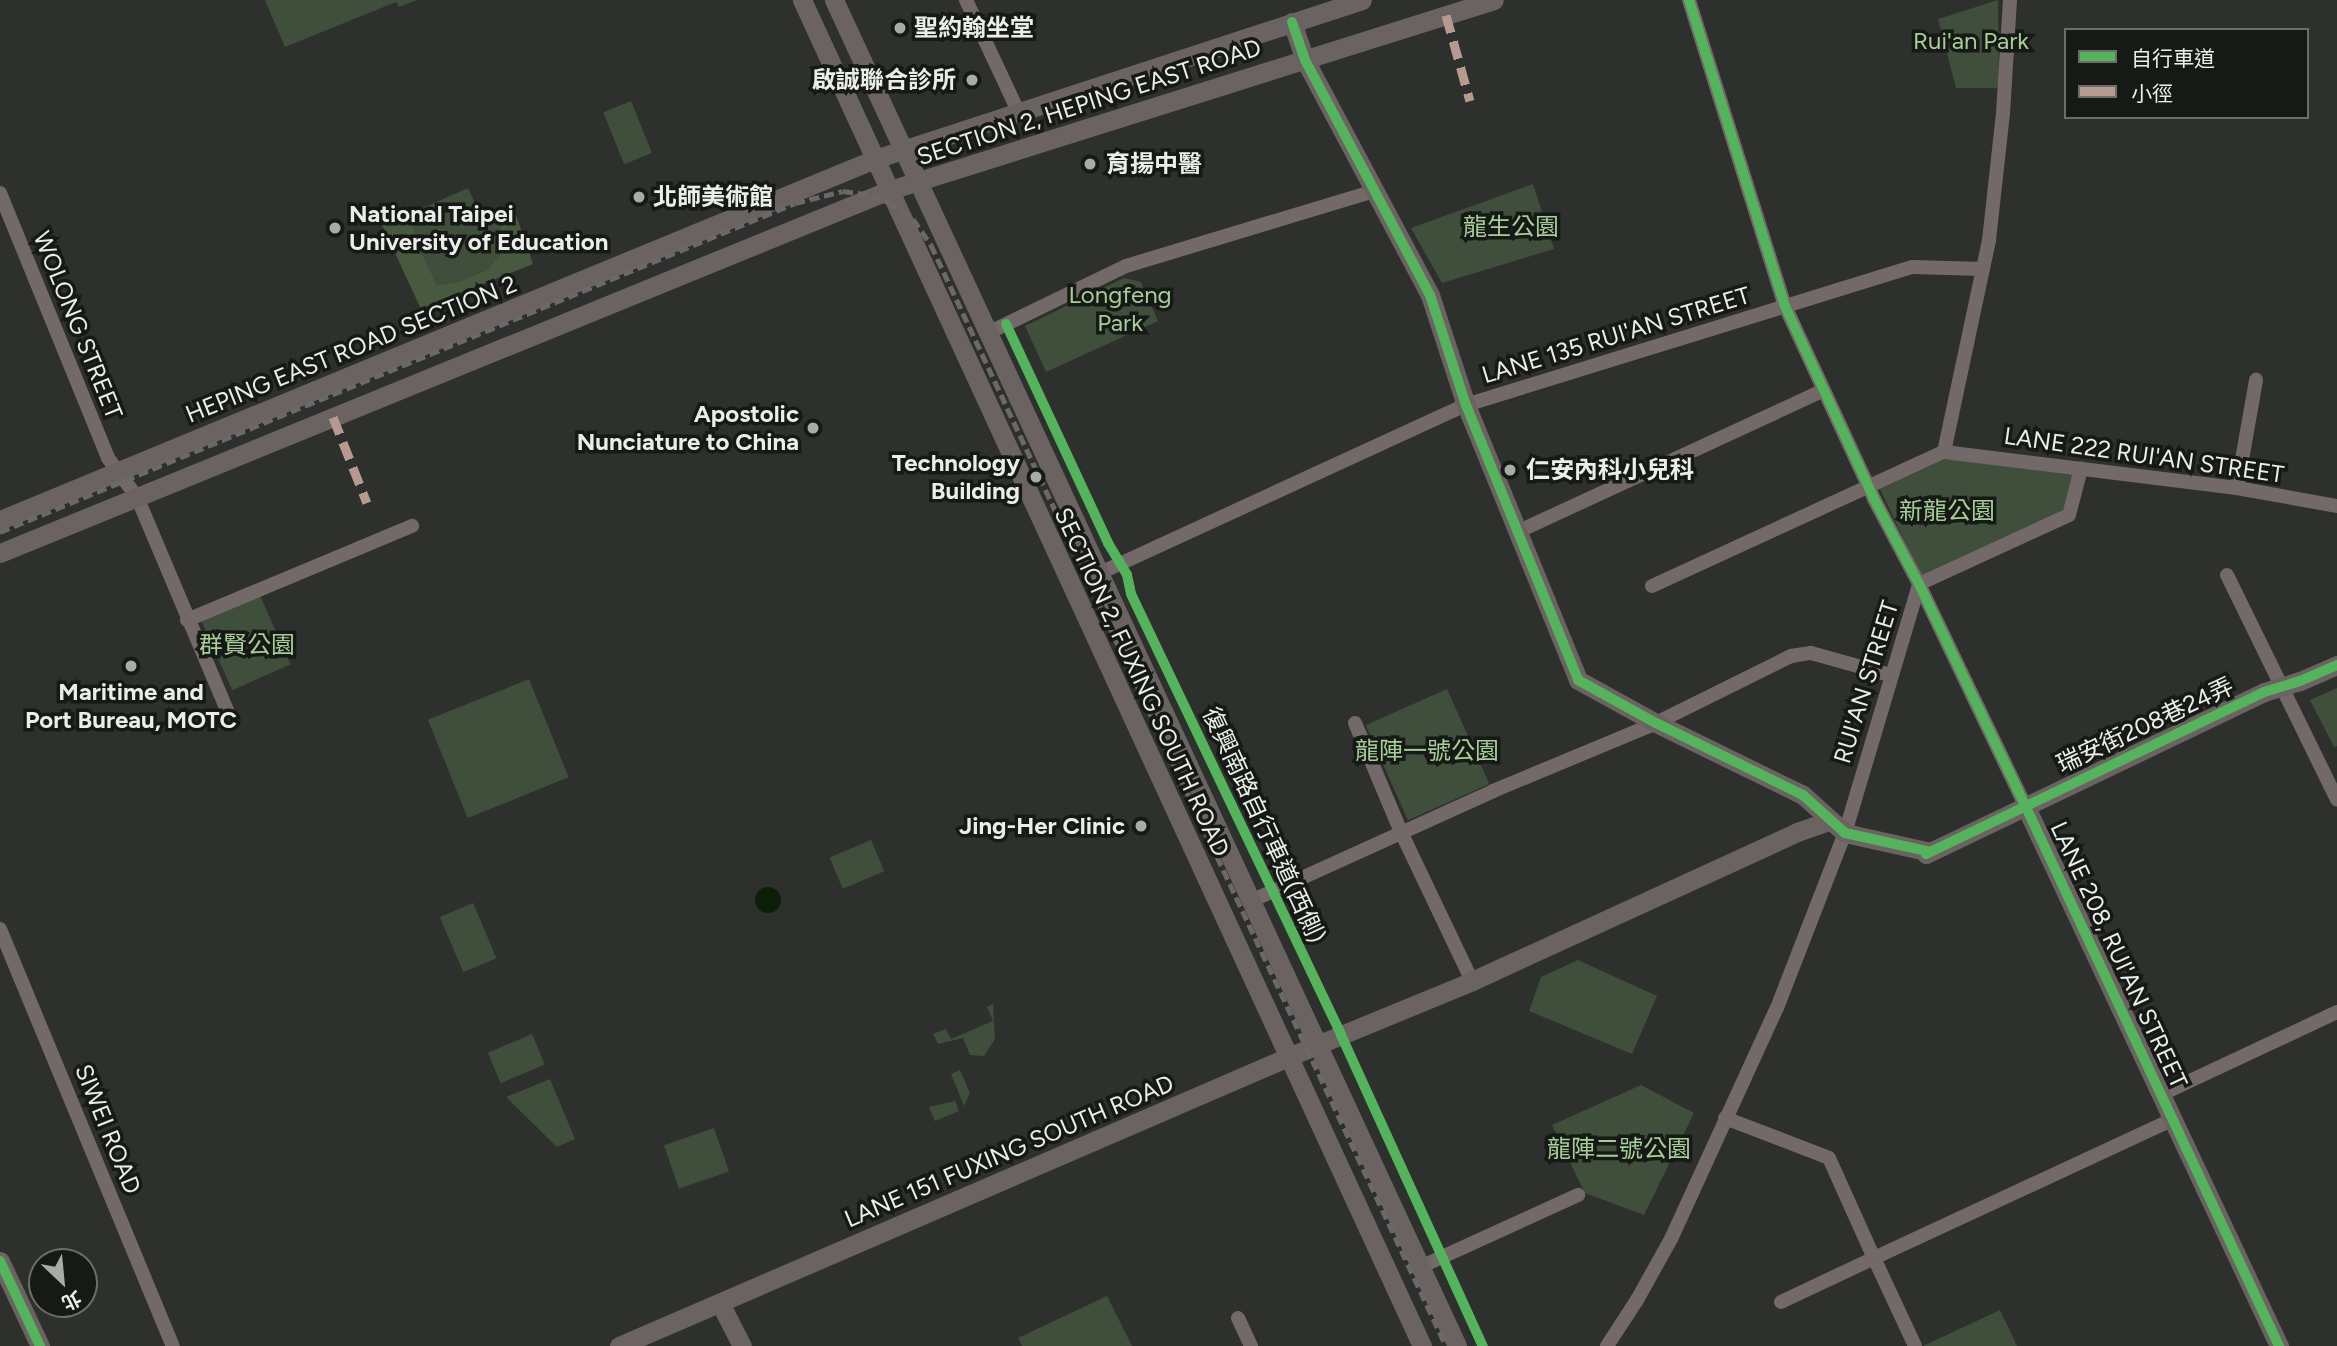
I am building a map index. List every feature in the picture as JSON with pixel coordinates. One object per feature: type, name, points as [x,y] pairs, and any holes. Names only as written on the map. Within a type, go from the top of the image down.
[{"type":"main road","name":"SECTION 2, FUXING SOUTH ROAD","points":[[802,0],[887,191],[1422,1346]]},
{"type":"main road","name":"SECTION 2, FUXING SOUTH ROAD","points":[[834,0],[1458,1346]]},
{"type":"main road","points":[[903,149],[1362,0]]},
{"type":"main road","points":[[1305,60],[1494,0]]},
{"type":"main road","points":[[1293,22],[1305,60],[1430,295],[1465,405],[1578,680],[1656,723],[1803,795],[1838,827]]},
{"type":"main road","name":"SECTION 2, HEPING EAST ROAD","points":[[887,191],[1305,60]]},
{"type":"main road","name":"SECTION 2, HEPING EAST ROAD","points":[[874,159],[903,149]]},
{"type":"main road","name":"HEPING EAST ROAD SECTION 2","points":[[0,520],[874,159]]},
{"type":"main road","points":[[0,553],[887,191]]},
{"type":"main road","name":"瑞安街208巷24弄","points":[[1838,827],[1926,851],[1926,854],[2283,685],[2300,681],[2337,665]]},
{"type":"main road","name":"LANE 208, RUI'AN STREET","points":[[2025,805],[2279,1346]]},
{"type":"main road","name":"LANE 151 FUXING SOUTH ROAD","points":[[619,1346],[1288,1057],[1472,981],[1785,837],[1838,827]]},
{"type":"main road","points":[[0,1261],[40,1346]]},
{"type":"main road","points":[[720,1303],[742,1346]]},
{"type":"street","points":[[966,0],[1018,111]]},
{"type":"street","name":"RUI'AN STREET","points":[[1607,1346],[1637,1300],[1671,1239],[1777,1008],[1919,584],[1868,486],[1785,306],[1689,0]]},
{"type":"street","points":[[1652,586],[1944,452],[1983,270],[2003,114],[2010,0]]},
{"type":"street","points":[[990,332],[1126,266],[1375,191]]},
{"type":"street","name":"WOLONG STREET","points":[[0,194],[108,458],[137,497],[228,712]]},
{"type":"street","name":"LANE 135 RUI'AN STREET","points":[[1100,573],[1465,405],[1912,267],[1983,270]]},
{"type":"street","points":[[2237,488],[2256,380]]},
{"type":"street","points":[[1517,532],[1824,390]]},
{"type":"street","name":"LANE 222 RUI'AN STREET","points":[[1944,452],[2237,488],[2337,506]]},
{"type":"street","points":[[1919,584],[2068,515],[2081,469]]},
{"type":"street","points":[[187,620],[412,526]]},
{"type":"street","points":[[2227,575],[2337,800]]},
{"type":"street","name":"LANE 208, RUI'AN STREET","points":[[1919,584],[2025,805]]},
{"type":"street","points":[[1251,901],[1401,832],[1656,723],[1791,656],[1811,653],[1890,675]]},
{"type":"street","points":[[1355,723],[1401,832],[1472,981]]},
{"type":"street","name":"SIWEI ROAD","points":[[0,929],[173,1346]]},
{"type":"street","points":[[2162,1094],[2337,1012]]},
{"type":"street","points":[[1725,1118],[1829,1158],[1914,1344]]},
{"type":"street","points":[[1781,1302],[2173,1119]]},
{"type":"street","points":[[1420,1267],[1578,1195]]},
{"type":"street","points":[[1238,1318],[1251,1346]]},
{"type":"green space","points":[[265,0],[417,0],[399,7],[396,2],[285,47]]},
{"type":"green space","name":"Rui'an Park","points":[[1998,0],[1999,88],[1956,88],[1938,19]]},
{"type":"green space","points":[[631,101],[652,153],[624,164],[603,112]]},
{"type":"green space","name":"龍生公園","points":[[1533,184],[1554,249],[1442,283],[1411,228]]},
{"type":"green space","points":[[468,188],[485,225],[499,219],[504,250],[487,270],[458,282],[437,285],[421,252],[409,214]]},
{"type":"green space","name":"Longfeng Park","points":[[1124,278],[1141,282],[1158,321],[1046,372],[1025,326]]},
{"type":"green space","name":"新龍公園","points":[[1946,459],[2074,473],[2063,511],[1921,576],[1880,489]]},
{"type":"green space","name":"群賢公園","points":[[259,593],[291,664],[232,690],[201,619]]},
{"type":"green space","points":[[529,679],[569,777],[468,818],[428,720]]},
{"type":"green space","points":[[2337,688],[2337,746],[2334,747],[2310,700]]},
{"type":"green space","name":"龍陣一號公園","points":[[1447,689],[1489,784],[1408,820],[1366,725]]},
{"type":"green space","points":[[871,840],[884,871],[843,889],[830,858]]},
{"type":"green space","points":[[473,903],[496,958],[463,972],[440,917]]},
{"type":"green space","points":[[1578,960],[1657,996],[1632,1054],[1529,1011],[1541,977]]},
{"type":"green space","points":[[993,1004],[995,1039],[984,1056],[970,1055],[963,1038],[938,1044],[933,1034],[946,1029],[951,1039],[993,1021],[987,1007]]},
{"type":"green space","points":[[532,1034],[545,1064],[501,1083],[488,1053]]},
{"type":"green space","points":[[960,1070],[970,1093],[964,1106],[951,1074]]},
{"type":"green space","points":[[550,1079],[575,1139],[557,1147],[506,1097]]},
{"type":"green space","name":"龍陣二號公園","points":[[1641,1085],[1694,1113],[1644,1215],[1585,1193],[1552,1125]]},
{"type":"green space","points":[[955,1101],[959,1111],[935,1121],[929,1107]]},
{"type":"green space","points":[[714,1128],[729,1171],[679,1189],[664,1145]]},
{"type":"green space","points":[[1107,1296],[1132,1346],[1022,1346],[1018,1338]]},
{"type":"green space","points":[[2000,1310],[2017,1346],[1923,1346]]},
{"type":"shaded area","points":[[515,212],[533,264],[421,309],[382,225],[409,214],[421,252],[437,285],[458,282],[487,270],[504,250],[499,219]]},
{"type":"shaded area","points":[[768,887],[778,890],[781,900],[778,910],[768,913],[758,910],[755,900],[758,890]]},
{"type":"railway","points":[[0,532],[795,203],[843,191],[871,195],[888,202],[913,219],[931,245],[1446,1346]]},
{"type":"marked path","points":[[1446,15],[1470,101]]},
{"type":"marked path","points":[[333,417],[367,503]]},
{"type":"cycle path","points":[[1689,0],[1785,306],[1874,499],[1919,584],[2025,805],[2279,1346]]},
{"type":"cycle path","points":[[1292,22],[1305,60],[1430,295],[1466,405],[1578,680],[1656,723],[1803,795],[1845,833],[1926,851],[1926,854],[2264,692],[2300,681],[2337,665]]},
{"type":"cycle path","name":"復興南路自行車道(西側)","points":[[1006,324],[1108,543],[1127,575],[1131,594],[1341,1035],[1483,1346]]},
{"type":"cycle path","points":[[0,1261],[40,1346]]},
{"type":"place","name":"聖約翰坐堂","points":[[900,28]]},
{"type":"place","name":"啟誠聯合診所","points":[[972,80]]},
{"type":"place","name":"育揚中醫","points":[[1090,164]]},
{"type":"place","name":"北師美術館","points":[[639,197]]},
{"type":"place","name":"National Taipei University of Education","points":[[335,228]]},
{"type":"place","name":"Apostolic Nunciature to China","points":[[813,428]]},
{"type":"place","name":"仁安內科小兒科","points":[[1510,470]]},
{"type":"place","name":"Technology Building","points":[[1036,477]]},
{"type":"place","name":"Maritime and Port Bureau, MOTC","points":[[131,666]]},
{"type":"place","name":"Jing-Her Clinic","points":[[1141,826]]}]
